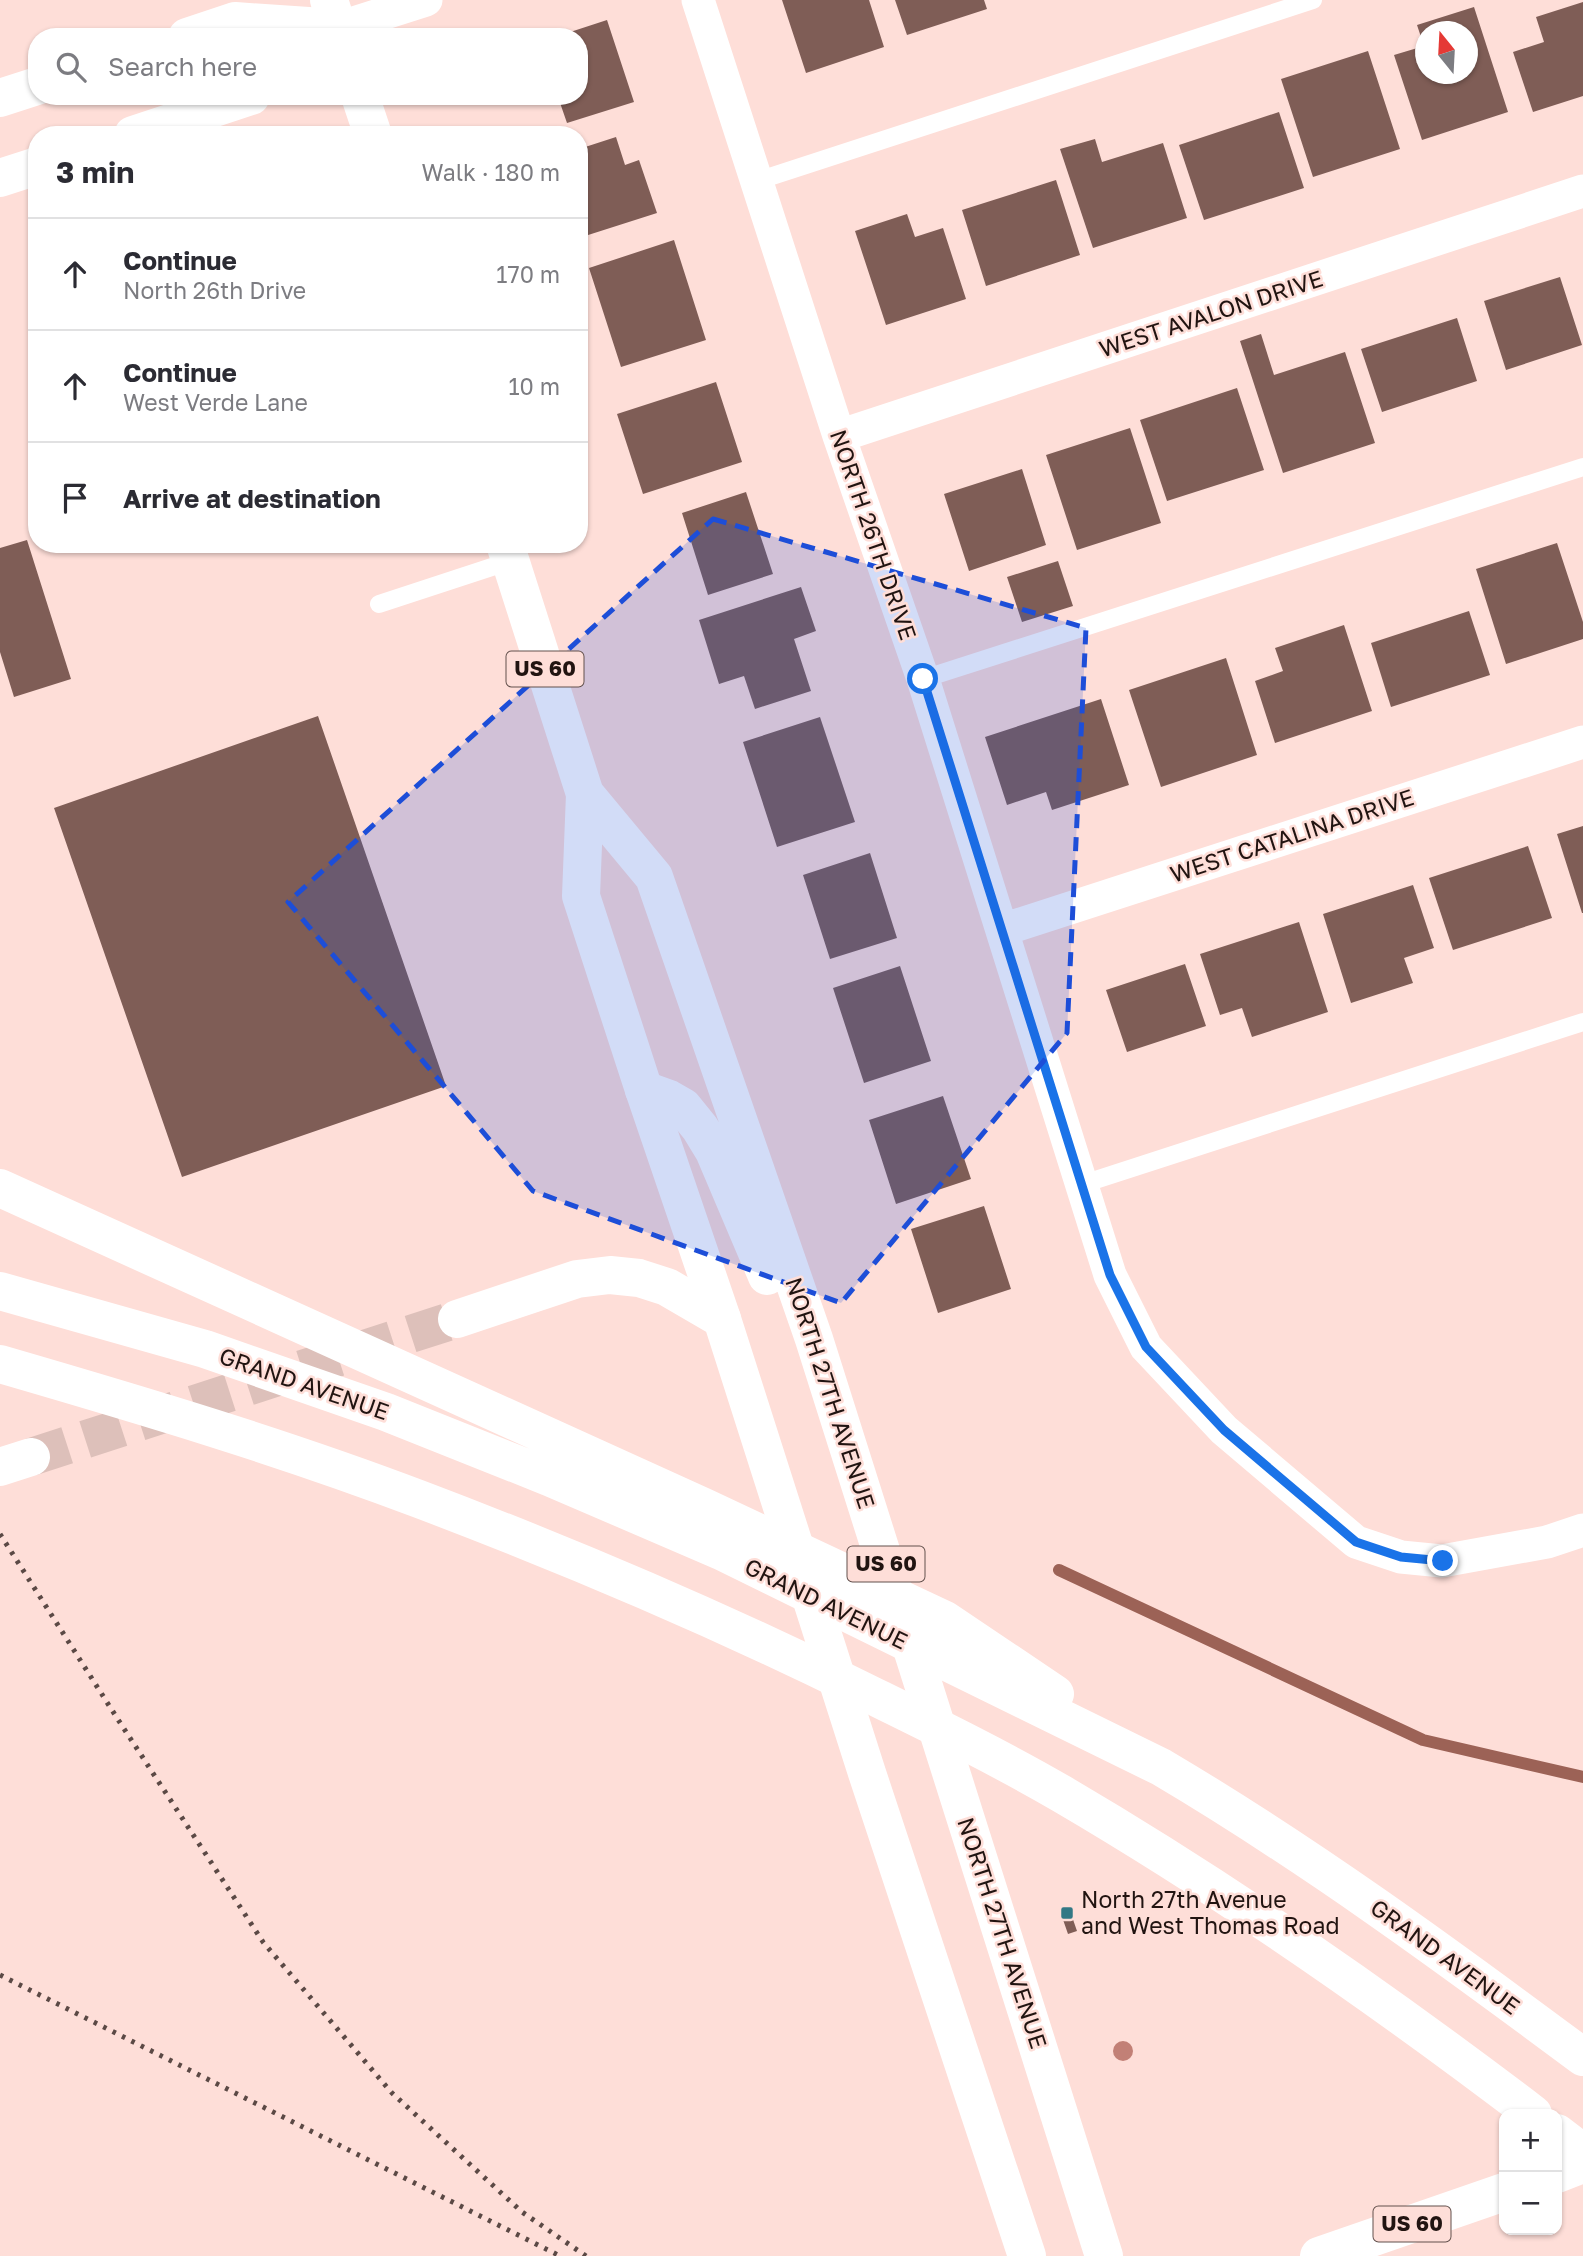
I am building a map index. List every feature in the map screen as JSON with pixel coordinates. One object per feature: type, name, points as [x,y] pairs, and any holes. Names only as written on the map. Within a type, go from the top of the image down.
[{"type":"main road","points":[[214,28],[235,21],[334,25]]},
{"type":"main road","points":[[0,97],[28,89]]},
{"type":"main road","points":[[160,126],[224,105]]},
{"type":"main road","points":[[363,105],[370,126]]},
{"type":"main road","points":[[0,178],[28,169]]},
{"type":"main road","name":"NORTH 27TH AVENUE","points":[[507,553],[585,794],[581,896],[722,1319],[871,1786],[1027,2256]]},
{"type":"main road","name":"NORTH 27TH AVENUE","points":[[585,794],[654,877],[814,1339],[1104,2256]]},
{"type":"main road","points":[[644,1090],[683,1107],[700,1128],[715,1151],[777,1301],[814,1339]]},
{"type":"main road","points":[[0,1188],[668,1490],[946,1620],[1161,1767]]},
{"type":"main road","points":[[457,1319],[577,1279],[610,1275],[639,1278],[667,1287],[722,1319]]},
{"type":"main road","name":"GRAND AVENUE","points":[[0,1291],[205,1349],[386,1412],[549,1477],[721,1551],[1161,1767],[1217,1800],[1406,1926],[1583,2057]]},
{"type":"main road","points":[[0,1364],[276,1448],[417,1498],[664,1597],[905,1711],[1057,1791],[1220,1891],[1367,1991],[1526,2109]]},
{"type":"main road","points":[[1562,2137],[1583,2153]]},
{"type":"main road","points":[[1562,2172],[1583,2164]]},
{"type":"main road","name":"US 60","points":[[1320,2256],[1499,2194]]},
{"type":"street","points":[[334,25],[426,0]]},
{"type":"street","name":"NORTH 26TH DRIVE","points":[[698,0],[839,436],[923,679],[1110,1275],[1146,1347],[1224,1430],[1356,1542],[1401,1557],[1443,1561],[1547,1542],[1583,1530]]},
{"type":"street","name":"WEST AVALON DRIVE","points":[[839,436],[1583,191]]},
{"type":"street","name":"WEST CATALINA DRIVE","points":[[1002,930],[1583,742]]},
{"type":"lane","points":[[757,181],[1313,0]]},
{"type":"lane","points":[[923,679],[1583,467]]},
{"type":"lane","points":[[379,604],[507,553]]},
{"type":"lane","points":[[1083,1184],[1583,1022]]},
{"type":"highlighted area","points":[[713,519],[1086,628],[1067,1033],[841,1303],[533,1191],[288,902]]},
{"type":"building","points":[[782,0],[869,0],[884,47],[806,73]]},
{"type":"building","points":[[895,0],[984,0],[987,9],[907,35]]},
{"type":"building","points":[[1583,2],[1583,96],[1533,112],[1513,52],[1544,42],[1536,17]]},
{"type":"building","points":[[1474,7],[1508,112],[1422,140],[1394,55],[1415,49],[1415,84],[1478,84],[1478,21],[1430,21]]},
{"type":"building","points":[[607,20],[634,102],[567,123],[561,105],[588,105],[588,28],[582,28]]},
{"type":"building","points":[[1368,51],[1400,149],[1313,177],[1281,79]]},
{"type":"building","points":[[1279,112],[1304,188],[1204,220],[1179,145]]},
{"type":"building","points":[[616,137],[625,165],[639,160],[657,213],[588,235],[588,146]]},
{"type":"building","points":[[1095,139],[1102,162],[1163,143],[1187,218],[1093,248],[1060,149]]},
{"type":"building","points":[[1056,180],[1080,255],[986,286],[962,210]]},
{"type":"building","points":[[907,214],[915,237],[943,228],[966,299],[886,325],[855,231]]},
{"type":"building","points":[[674,240],[706,340],[621,367],[589,268]]},
{"type":"building","points":[[1560,277],[1582,345],[1506,370],[1484,301]]},
{"type":"building","points":[[1457,318],[1477,381],[1382,412],[1361,349]]},
{"type":"building","points":[[1261,334],[1274,375],[1345,352],[1375,443],[1283,473],[1240,341]]},
{"type":"building","points":[[716,382],[742,462],[643,494],[617,414]]},
{"type":"building","points":[[1237,388],[1264,470],[1167,501],[1140,420]]},
{"type":"building","points":[[1130,428],[1161,523],[1077,550],[1046,455]]},
{"type":"building","points":[[1022,469],[1046,545],[969,571],[944,494]]},
{"type":"building","points":[[746,492],[773,574],[708,595],[682,513]]},
{"type":"building","points":[[27,540],[28,553],[31,553],[71,679],[14,697],[0,652],[0,548]]},
{"type":"building","points":[[1557,543],[1583,622],[1583,639],[1506,664],[1476,569]]},
{"type":"building","points":[[1058,561],[1073,606],[1022,622],[1007,577]]},
{"type":"building","points":[[801,587],[816,631],[794,639],[811,691],[755,709],[744,676],[719,684],[699,620]]},
{"type":"building","points":[[1469,611],[1490,675],[1391,707],[1371,643]]},
{"type":"building","points":[[1344,625],[1372,711],[1275,743],[1255,681],[1283,671],[1275,648]]},
{"type":"building","points":[[1226,658],[1257,755],[1161,787],[1129,690]]},
{"type":"building","points":[[1101,699],[1129,785],[1052,810],[1046,792],[1007,805],[985,737]]},
{"type":"building","points":[[318,716],[446,1086],[182,1177],[54,808]]},
{"type":"building","points":[[820,717],[855,822],[777,847],[743,742]]},
{"type":"building","points":[[1583,826],[1583,913],[1582,913],[1557,834]]},
{"type":"building","points":[[1528,846],[1552,918],[1453,950],[1429,878]]},
{"type":"building","points":[[870,853],[897,938],[830,959],[803,875]]},
{"type":"building","points":[[1413,885],[1434,948],[1404,958],[1413,983],[1351,1003],[1323,914]]},
{"type":"building","points":[[1299,922],[1328,1012],[1252,1037],[1242,1008],[1220,1015],[1200,954]]},
{"type":"building","points":[[1185,964],[1206,1026],[1127,1052],[1106,990]]},
{"type":"building","points":[[900,966],[931,1061],[864,1083],[833,988]]},
{"type":"building","points":[[943,1096],[971,1179],[896,1204],[869,1120]]},
{"type":"building","points":[[984,1206],[1011,1289],[938,1313],[911,1229]]},
{"type":"building","points":[[1069,1908],[1077,1931],[1068,1934],[1060,1911]]},
{"type":"waterway","points":[[1059,1570],[1423,1740],[1583,1777]]},
{"type":"tunnel","points":[[31,1457],[457,1319]]},
{"type":"railway","points":[[0,1534],[263,1942],[392,2093],[522,2212],[586,2256]]},
{"type":"railway","points":[[0,1975],[560,2256]]},
{"type":"place","name":"North 27th Avenue and West Thomas Road","points":[[1067,1913]]},
{"type":"route","points":[[923,679],[1110,1275],[1146,1347],[1224,1430],[1356,1542],[1401,1557],[1443,1561]]}]
